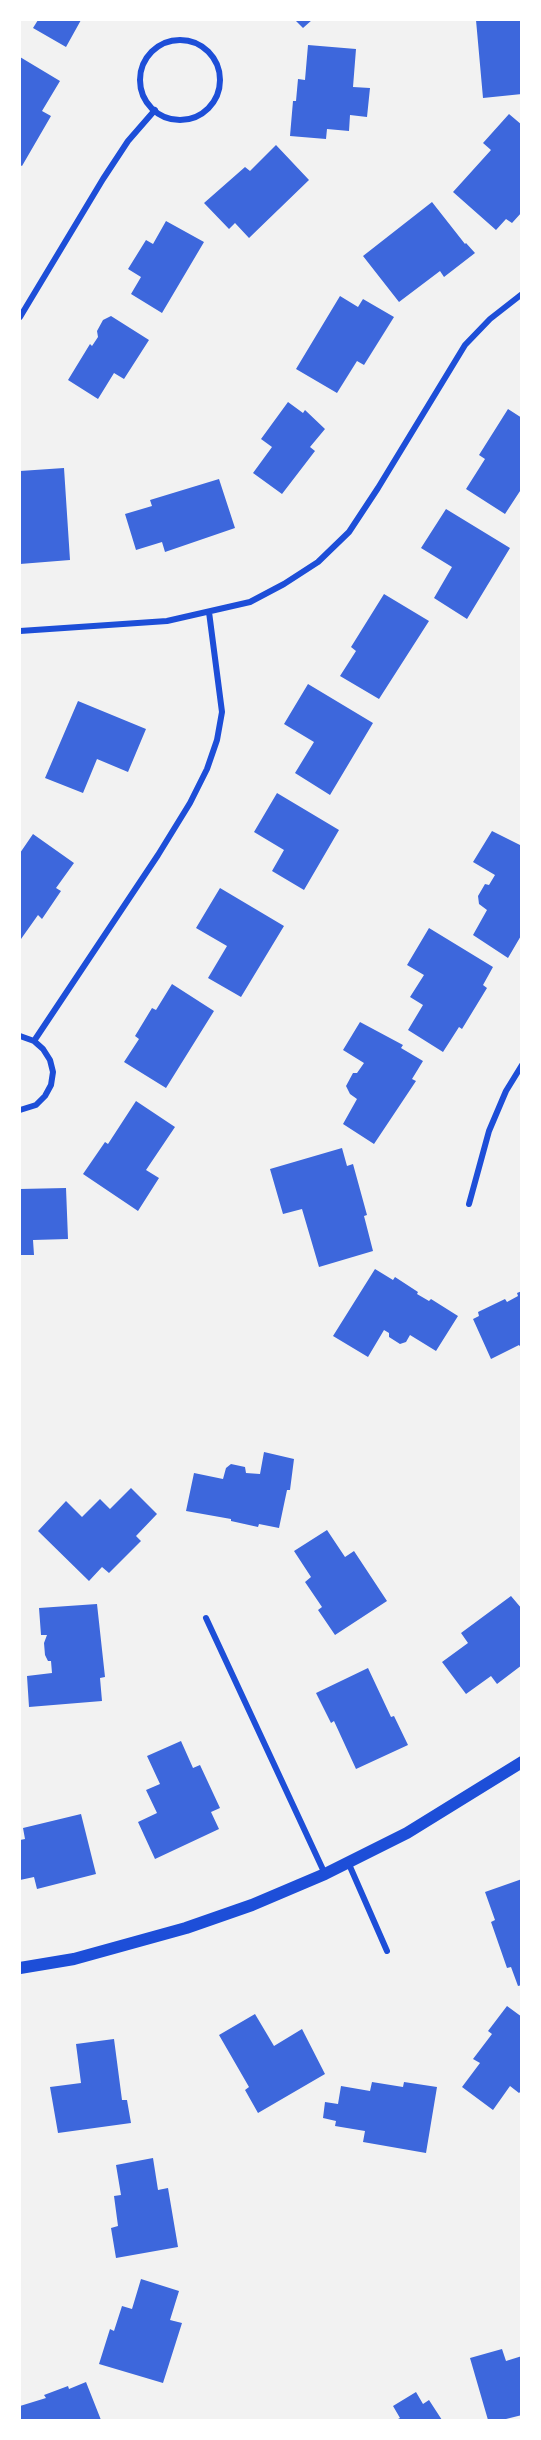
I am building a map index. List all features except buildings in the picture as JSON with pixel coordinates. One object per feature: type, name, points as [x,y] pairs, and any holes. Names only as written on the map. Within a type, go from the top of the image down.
[{"type":"main road","points":[[20,1968],[74,1959],[186,1928],[252,1905],[325,1874],[407,1833],[522,1762]]},
{"type":"street","points":[[173,40],[186,40],[199,44],[209,52],[217,63],[220,76],[219,89],[214,101],[205,111],[193,118],[179,120],[166,117],[154,110],[146,100],[141,88],[144,63],[151,52],[161,44],[173,40]]},
{"type":"street","points":[[20,317],[103,179],[128,141],[154,110]]},
{"type":"street","points":[[20,631],[167,621],[209,612],[250,602],[318,562],[349,532],[465,345],[490,319],[522,294]]},
{"type":"street","points":[[34,1041],[158,855],[190,804],[207,769],[217,740],[222,712],[209,612]]},
{"type":"street","points":[[20,1036],[34,1041],[43,1049],[50,1060],[53,1072],[51,1085],[45,1096],[36,1105],[20,1110]]},
{"type":"street","points":[[469,1204],[489,1131],[506,1091],[522,1065]]},
{"type":"street","points":[[206,1618],[325,1874]]},
{"type":"street","points":[[348,1862],[387,1950]]}]
